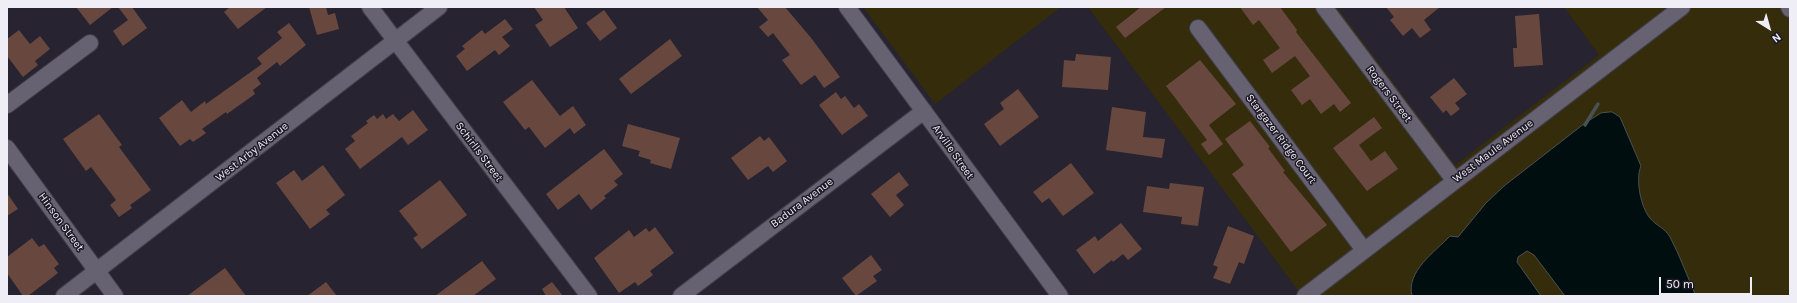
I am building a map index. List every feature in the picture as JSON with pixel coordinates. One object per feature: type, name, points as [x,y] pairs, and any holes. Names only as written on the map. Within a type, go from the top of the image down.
[{"type":"street","name":"Schirlls Street","points":[[370,7],[589,296]]},
{"type":"street","name":"West Arby Avenue","points":[[64,296],[439,7]]},
{"type":"street","name":"Arville Street","points":[[847,7],[1060,296]]},
{"type":"street","name":"Rogers Street","points":[[1324,7],[1454,180]]},
{"type":"street","name":"West Maule Avenue","points":[[1304,296],[1682,7]]},
{"type":"street","name":"Stargazer Ridge Court","points":[[1198,28],[1364,250]]},
{"type":"street","points":[[7,105],[90,42]]},
{"type":"street","name":"Badura Avenue","points":[[681,296],[924,110]]},
{"type":"street","name":"Hinson Street","points":[[7,148],[115,296]]},
{"type":"sand","points":[[863,7],[1061,7],[935,104]]},
{"type":"sand","points":[[1088,7],[1337,7],[1455,165],[1599,55],[1564,7],[1790,7],[1790,296],[1302,296]]},
{"type":"shaded area","points":[[1612,112],[1620,117],[1641,166],[1639,172],[1639,186],[1644,207],[1652,221],[1670,237],[1696,296],[1565,296],[1534,255],[1527,251],[1518,257],[1517,262],[1541,296],[1412,296],[1411,287],[1417,270],[1450,236],[1458,237],[1486,203],[1504,186],[1585,123],[1601,113]]},
{"type":"building","points":[[76,7],[113,7],[90,25]]},
{"type":"building","points":[[118,7],[132,7],[147,28],[123,46],[113,31],[128,20]]},
{"type":"building","points":[[230,7],[267,7],[238,29],[224,12]]},
{"type":"building","points":[[309,7],[326,7],[328,15],[335,13],[339,29],[317,35]]},
{"type":"building","points":[[534,7],[564,7],[578,28],[550,47],[535,25],[543,20]]},
{"type":"building","points":[[757,7],[785,7],[812,39],[840,77],[824,88],[815,75],[801,85],[782,60],[790,55],[773,33],[768,37],[759,27],[768,20]]},
{"type":"building","points":[[1141,7],[1166,7],[1125,38],[1116,27]]},
{"type":"building","points":[[1240,7],[1280,7],[1297,30],[1296,32],[1351,103],[1340,112],[1334,104],[1321,114],[1310,99],[1302,105],[1291,90],[1310,76],[1295,56],[1272,73],[1263,60],[1280,48],[1259,20],[1253,25]]},
{"type":"building","points":[[1386,7],[1440,7],[1424,20],[1431,30],[1420,38],[1412,28],[1403,36],[1390,20],[1394,17]]},
{"type":"building","points":[[604,10],[617,28],[600,41],[586,23]]},
{"type":"building","points":[[1539,14],[1543,65],[1514,67],[1513,48],[1517,48],[1515,16]]},
{"type":"building","points":[[505,19],[513,29],[502,37],[510,46],[499,55],[495,50],[467,71],[456,56],[465,49],[462,46],[482,30],[485,34]]},
{"type":"building","points":[[289,23],[306,45],[280,66],[277,62],[257,78],[261,84],[253,90],[255,94],[227,114],[226,112],[202,129],[206,133],[193,142],[190,139],[180,146],[159,118],[182,100],[191,112],[205,101],[206,104],[262,64],[257,58],[282,38],[277,32]]},
{"type":"building","points":[[19,30],[30,44],[40,36],[50,49],[35,61],[38,65],[23,77],[7,56],[7,39]]},
{"type":"building","points":[[670,39],[682,56],[631,94],[619,79]]},
{"type":"building","points":[[1076,54],[1111,57],[1108,90],[1062,87],[1064,60],[1075,61]]},
{"type":"building","points":[[1200,60],[1236,104],[1209,125],[1223,144],[1209,155],[1201,144],[1207,140],[1166,86]]},
{"type":"building","points":[[1454,78],[1467,94],[1455,103],[1460,109],[1451,116],[1446,110],[1443,113],[1430,97]]},
{"type":"building","points":[[532,80],[560,116],[573,106],[586,125],[574,134],[570,128],[545,148],[529,127],[525,130],[503,102]]},
{"type":"building","points":[[1018,89],[1039,117],[1000,146],[984,124],[1004,109],[1000,103]]},
{"type":"building","points":[[836,92],[841,99],[845,96],[854,108],[859,104],[868,116],[842,135],[819,105]]},
{"type":"building","points":[[1112,107],[1146,112],[1143,137],[1165,139],[1162,158],[1106,150]]},
{"type":"building","points":[[413,110],[428,130],[408,145],[402,137],[360,169],[345,149],[355,141],[351,136],[368,123],[366,121],[374,115],[377,119],[383,114],[386,119],[393,114],[399,121]]},
{"type":"building","points":[[99,114],[122,145],[119,147],[151,190],[130,205],[132,208],[119,217],[110,205],[116,200],[91,167],[86,171],[63,139]]},
{"type":"building","points":[[1374,117],[1382,128],[1359,145],[1371,161],[1385,151],[1398,169],[1367,191],[1333,148]]},
{"type":"building","points":[[1250,121],[1270,147],[1268,148],[1285,171],[1283,172],[1327,225],[1291,252],[1232,174],[1244,165],[1225,139]]},
{"type":"building","points":[[628,124],[680,138],[671,169],[650,163],[651,160],[638,156],[640,151],[622,146]]},
{"type":"building","points":[[760,136],[764,141],[769,137],[787,161],[773,172],[768,166],[748,180],[731,158]]},
{"type":"building","points":[[604,149],[623,174],[614,181],[618,185],[604,196],[606,198],[591,210],[579,194],[558,210],[546,194]]},
{"type":"building","points":[[1071,163],[1094,193],[1063,216],[1049,198],[1042,203],[1033,192]]},
{"type":"building","points":[[323,165],[345,195],[326,210],[330,214],[310,229],[276,183],[294,170],[302,181]]},
{"type":"building","points":[[899,172],[909,185],[896,195],[904,205],[890,217],[871,194]]},
{"type":"building","points":[[440,180],[467,215],[422,249],[413,238],[418,235],[399,211]]},
{"type":"building","points":[[1170,183],[1204,187],[1198,226],[1181,224],[1182,217],[1143,212],[1147,186],[1169,189]]},
{"type":"building","points":[[7,193],[18,209],[7,216]]},
{"type":"building","points":[[1121,223],[1142,249],[1128,260],[1123,254],[1113,262],[1112,260],[1094,274],[1076,250],[1095,236],[1098,241]]},
{"type":"building","points":[[1228,226],[1254,236],[1244,264],[1239,262],[1230,284],[1213,278],[1218,267],[1213,265]]},
{"type":"building","points":[[655,227],[674,253],[650,271],[653,275],[638,286],[635,282],[619,293],[594,258],[629,230],[634,237],[646,228],[649,232]]},
{"type":"building","points":[[32,238],[39,247],[44,244],[59,264],[54,268],[58,273],[28,296],[23,296],[7,273],[7,257]]},
{"type":"building","points":[[871,255],[882,270],[873,276],[877,281],[856,296],[842,278]]},
{"type":"building","points":[[482,261],[496,279],[473,296],[435,296]]},
{"type":"building","points":[[225,268],[246,296],[187,296]]},
{"type":"building","points":[[326,282],[337,296],[307,296]]},
{"type":"building","points":[[552,282],[563,296],[546,296],[542,289]]},
{"type":"waterway","points":[[1585,125],[1598,104]]}]
